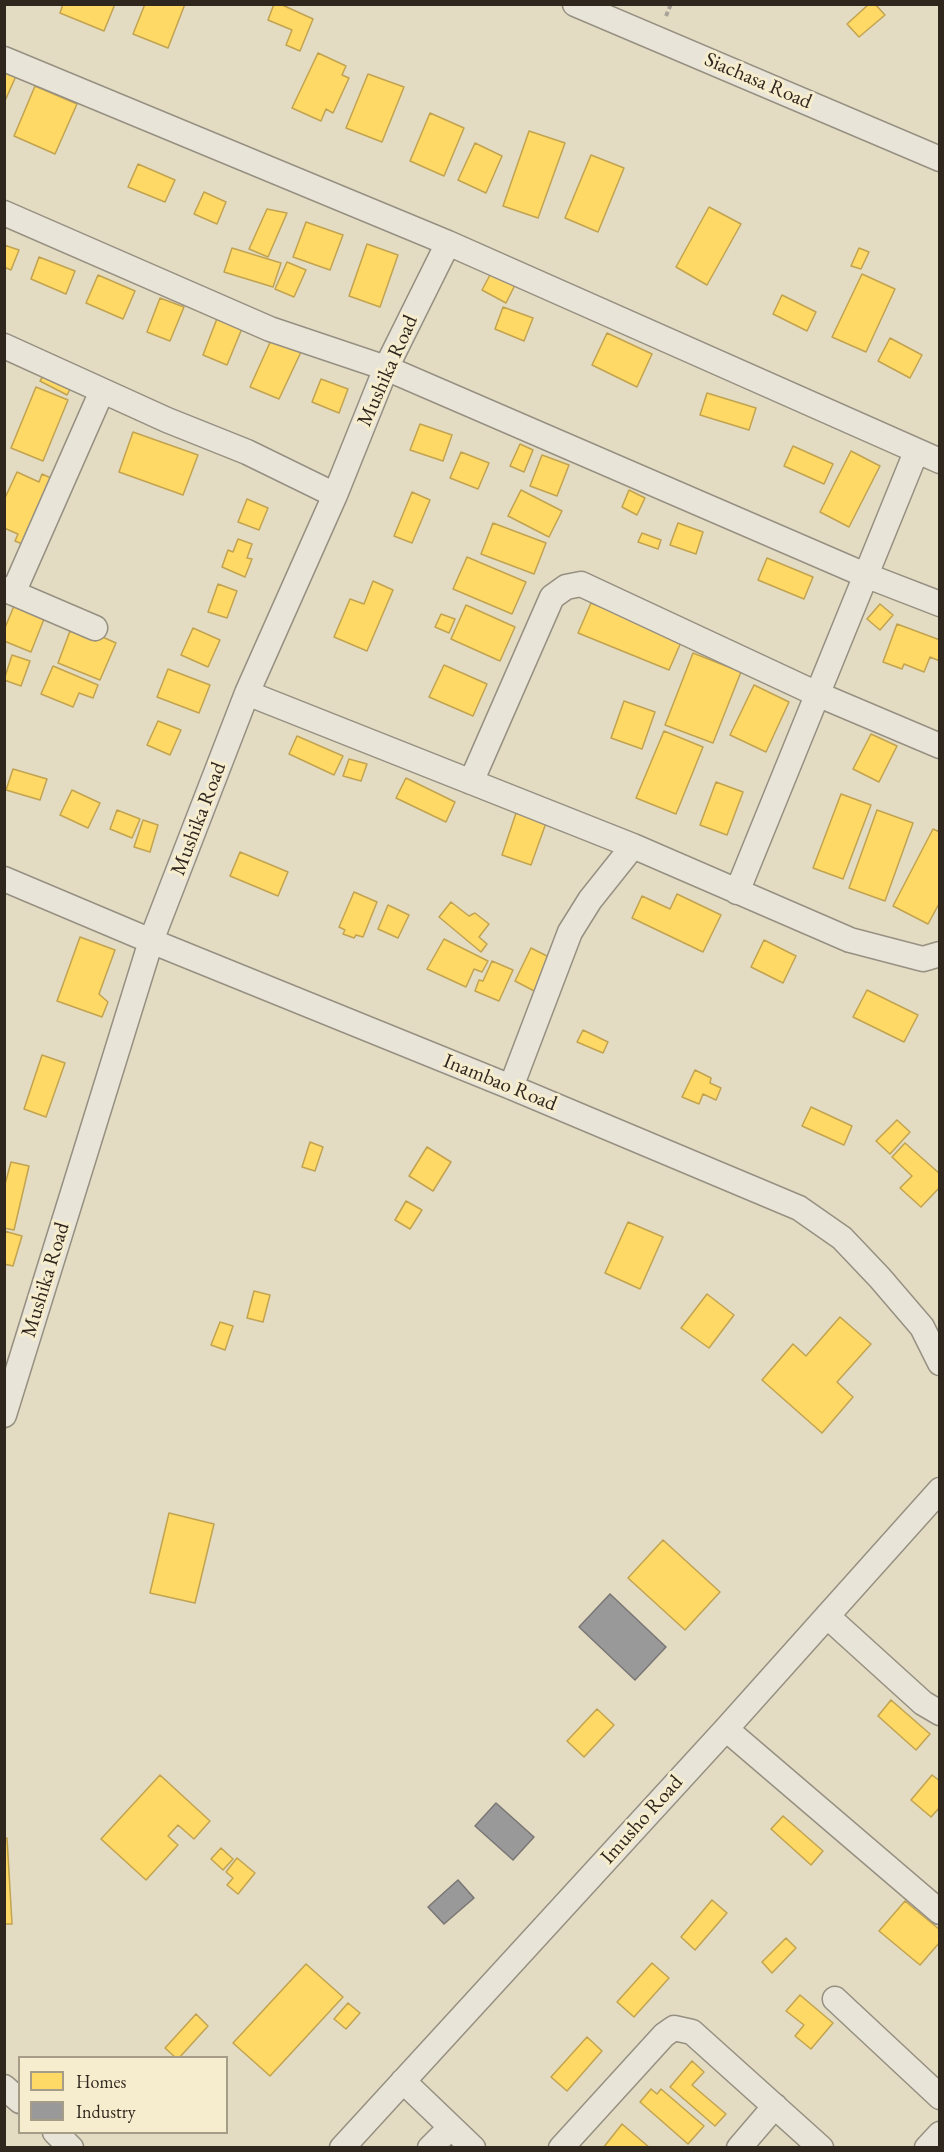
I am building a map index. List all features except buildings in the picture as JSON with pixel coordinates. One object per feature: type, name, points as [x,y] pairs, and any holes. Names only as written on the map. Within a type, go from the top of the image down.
[{"type":"street","name":"Siachasa Road","points":[[575,4],[939,159]]},
{"type":"street","points":[[4,59],[448,243],[939,461]]},
{"type":"street","points":[[4,213],[270,329],[386,368],[865,575],[939,604]]},
{"type":"street","name":"Mushika Road","points":[[4,1415],[151,941],[247,693],[335,495],[386,368],[448,243]]},
{"type":"street","points":[[4,346],[167,420],[247,452],[335,495]]},
{"type":"street","points":[[95,628],[9,591],[102,391]]},
{"type":"street","points":[[737,892],[916,452]]},
{"type":"street","points":[[471,782],[552,597],[566,586],[581,584],[817,694],[939,746]]},
{"type":"street","points":[[247,693],[633,846],[850,940],[923,959],[939,954]]},
{"type":"street","points":[[511,1088],[570,932],[590,900],[633,846]]},
{"type":"street","name":"Inambao Road","points":[[4,879],[800,1208],[842,1238],[880,1278],[922,1327],[939,1363]]},
{"type":"street","name":"Imusho Road","points":[[342,2148],[726,1728],[939,1490]]},
{"type":"street","points":[[827,1616],[923,1703],[939,1713]]},
{"type":"street","points":[[726,1728],[939,1912]]},
{"type":"street","points":[[836,1999],[939,2097]]},
{"type":"street","points":[[561,2148],[664,2035],[674,2028],[692,2032],[821,2148]]},
{"type":"street","points":[[403,2081],[472,2148]]},
{"type":"street","points":[[4,2087],[18,2099]]},
{"type":"street","points":[[738,2148],[775,2106]]},
{"type":"street","points":[[430,2148],[451,2127]]},
{"type":"street","points":[[56,2134],[71,2148]]},
{"type":"street","points":[[927,2148],[939,2134]]}]
